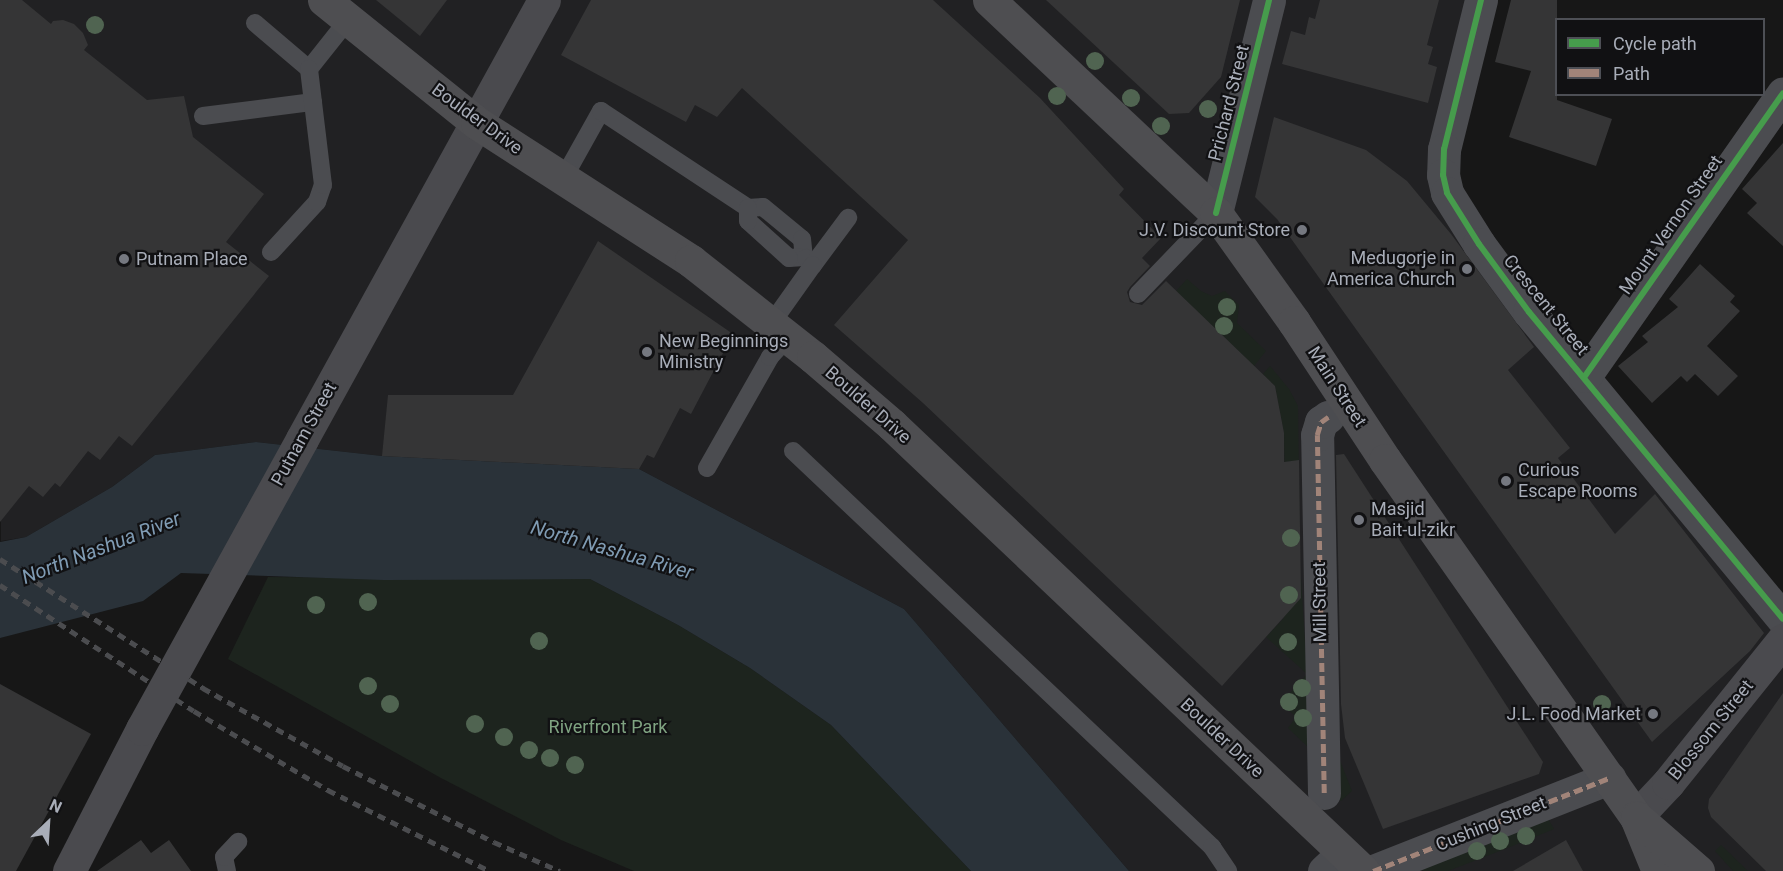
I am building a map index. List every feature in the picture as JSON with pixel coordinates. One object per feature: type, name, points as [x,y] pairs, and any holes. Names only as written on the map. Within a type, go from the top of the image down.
[{"type":"highway","name":"Main Street","points":[[989,0],[1216,213],[1294,322],[1391,469],[1636,817],[1658,871]]},
{"type":"highway","name":"Boulder Drive","points":[[336,10],[477,123],[691,261],[779,330],[892,425],[1343,865]]},
{"type":"highway","name":"Main Street","points":[[1636,817],[1698,871]]},
{"type":"main road","name":"Putnam Street","points":[[69,871],[142,729],[544,0]]},
{"type":"main road","name":"Blossom Street","points":[[1636,817],[1668,783],[1783,640]]},
{"type":"street","name":"Prichard Street","points":[[1216,213],[1269,0]]},
{"type":"street","name":"Crescent Street","points":[[1481,0],[1464,60],[1444,149],[1443,175],[1448,193],[1479,244],[1529,312],[1585,376],[1783,619]]},
{"type":"street","name":"Mount Vernon Street","points":[[1585,376],[1783,93]]},
{"type":"street","name":"Mill Street","points":[[1324,793],[1317,435],[1322,422],[1328,417]]},
{"type":"street","name":"Cushing Street","points":[[1373,871],[1609,778]]},
{"type":"lane","points":[[271,252],[317,202],[321,194],[323,185],[309,69],[336,10]]},
{"type":"lane","points":[[255,23],[309,69]]},
{"type":"lane","points":[[203,116],[313,102]]},
{"type":"lane","points":[[563,179],[601,111],[748,208],[748,221],[789,258],[809,261]]},
{"type":"lane","points":[[1138,294],[1216,213]]},
{"type":"lane","points":[[707,468],[770,357],[779,330],[809,261],[848,218]]},
{"type":"lane","points":[[793,451],[1212,846],[1228,871]]},
{"type":"lane","points":[[227,871],[224,857],[238,842]]},
{"type":"shaded area","points":[[0,0],[1481,0],[1443,175],[1783,619],[1783,871],[1129,871],[904,609],[639,469],[382,456],[256,442],[155,455],[112,487],[26,537],[1,541]]},
{"type":"green space","points":[[1187,279],[1201,291],[1212,296],[1225,291],[1239,305],[1237,323],[1266,351],[1254,366],[1176,291]]},
{"type":"green space","points":[[1270,366],[1289,389],[1298,406],[1300,554],[1285,487],[1284,433],[1275,386],[1263,374]]},
{"type":"green space","name":"Riverfront Park","points":[[268,577],[590,579],[678,625],[750,668],[831,725],[971,871],[634,871],[561,840],[441,778],[228,659]]},
{"type":"green space","points":[[1301,578],[1307,674],[1266,637],[1284,618],[1282,579]]},
{"type":"green space","points":[[1307,674],[1309,748],[1288,728],[1296,717],[1281,703]]},
{"type":"green space","points":[[1337,753],[1352,791],[1341,801],[1330,792]]},
{"type":"green space","points":[[1547,817],[1554,829],[1510,847],[1448,871],[1424,871],[1419,867]]},
{"type":"green space","points":[[1721,845],[1748,871],[1733,871],[1715,851]]},
{"type":"water","name":"North Nashua River","points":[[256,442],[382,456],[639,469],[904,609],[1129,871],[971,871],[831,725],[750,668],[678,625],[590,579],[384,580],[181,573],[143,601],[0,638],[0,542],[26,537],[112,487],[155,455]]},
{"type":"building","name":"Putnam Place","points":[[0,0],[22,0],[51,24],[53,21],[63,20],[74,24],[83,33],[88,45],[84,50],[147,100],[184,96],[193,137],[264,194],[226,242],[269,276],[132,446],[119,436],[100,460],[88,451],[60,487],[55,483],[43,497],[29,486],[0,522]]},
{"type":"building","points":[[376,0],[447,0],[420,36]]},
{"type":"building","points":[[591,0],[933,0],[1040,98],[1124,189],[1119,195],[1161,238],[1142,258],[1150,266],[1127,292],[1130,302],[1142,305],[1166,281],[1275,386],[1284,433],[1284,462],[1299,460],[1301,598],[1222,686],[923,403],[834,325],[908,240],[742,88],[717,117],[695,105],[686,122],[561,55]]},
{"type":"building","points":[[1046,0],[1240,0],[1221,77],[1189,113],[1169,114]]},
{"type":"building","points":[[1320,0],[1439,0],[1427,45],[1433,47],[1428,64],[1437,67],[1428,103],[1282,64],[1291,31],[1305,35],[1309,17],[1315,19]]},
{"type":"building","points":[[1511,0],[1557,0],[1555,96],[1557,100],[1612,119],[1596,166],[1509,137],[1531,71],[1495,62]]},
{"type":"building","points":[[1274,117],[1366,150],[1407,181],[1451,234],[1534,347],[1508,370],[1570,448],[1558,458],[1615,534],[1655,494],[1764,633],[1750,651],[1652,742],[1277,219],[1255,197]]},
{"type":"building","points":[[1783,143],[1783,246],[1747,213],[1757,203],[1742,189]]},
{"type":"building","points":[[598,241],[733,334],[691,414],[680,408],[654,458],[647,455],[639,469],[382,456],[388,395],[513,395]]},
{"type":"building","points":[[1700,264],[1735,296],[1730,302],[1740,311],[1707,346],[1738,376],[1718,396],[1695,374],[1687,382],[1681,376],[1652,403],[1618,366],[1648,342],[1642,336],[1678,307],[1669,299]]},
{"type":"building","points":[[1344,454],[1543,762],[1539,774],[1383,829],[1345,738],[1341,704],[1336,455]]},
{"type":"building","points":[[0,684],[91,734],[16,871],[0,871]]},
{"type":"building","points":[[1783,693],[1783,871],[1766,871],[1711,817],[1708,808],[1709,799]]},
{"type":"building","points":[[141,840],[151,853],[169,840],[191,871],[97,871]]},
{"type":"building","points":[[1566,840],[1583,871],[1513,871]]},
{"type":"railway","points":[[0,559],[203,688],[343,766],[494,842],[560,871]]},
{"type":"railway","points":[[0,585],[194,711],[328,790],[490,871]]},
{"type":"marked path","points":[[1324,793],[1317,435],[1321,422],[1328,417]]},
{"type":"marked path","points":[[1373,871],[1609,778]]},
{"type":"cycle path","points":[[1216,213],[1269,0]]},
{"type":"cycle path","points":[[1481,0],[1444,149],[1443,175],[1447,193],[1479,244],[1529,312],[1783,619]]},
{"type":"cycle path","points":[[1585,376],[1783,93]]},
{"type":"place","name":"J.V. Discount Store","points":[[1302,230]]},
{"type":"place","name":"Putnam Place","points":[[124,259]]},
{"type":"place","name":"Medugorje in America Church","points":[[1467,269]]},
{"type":"place","name":"New Beginnings Ministry","points":[[647,352]]},
{"type":"place","name":"Curious Escape Rooms","points":[[1506,481]]},
{"type":"place","name":"Masjid Bait-ul-zikr","points":[[1359,520]]},
{"type":"place","name":"J.L. Food Market","points":[[1653,714]]}]
